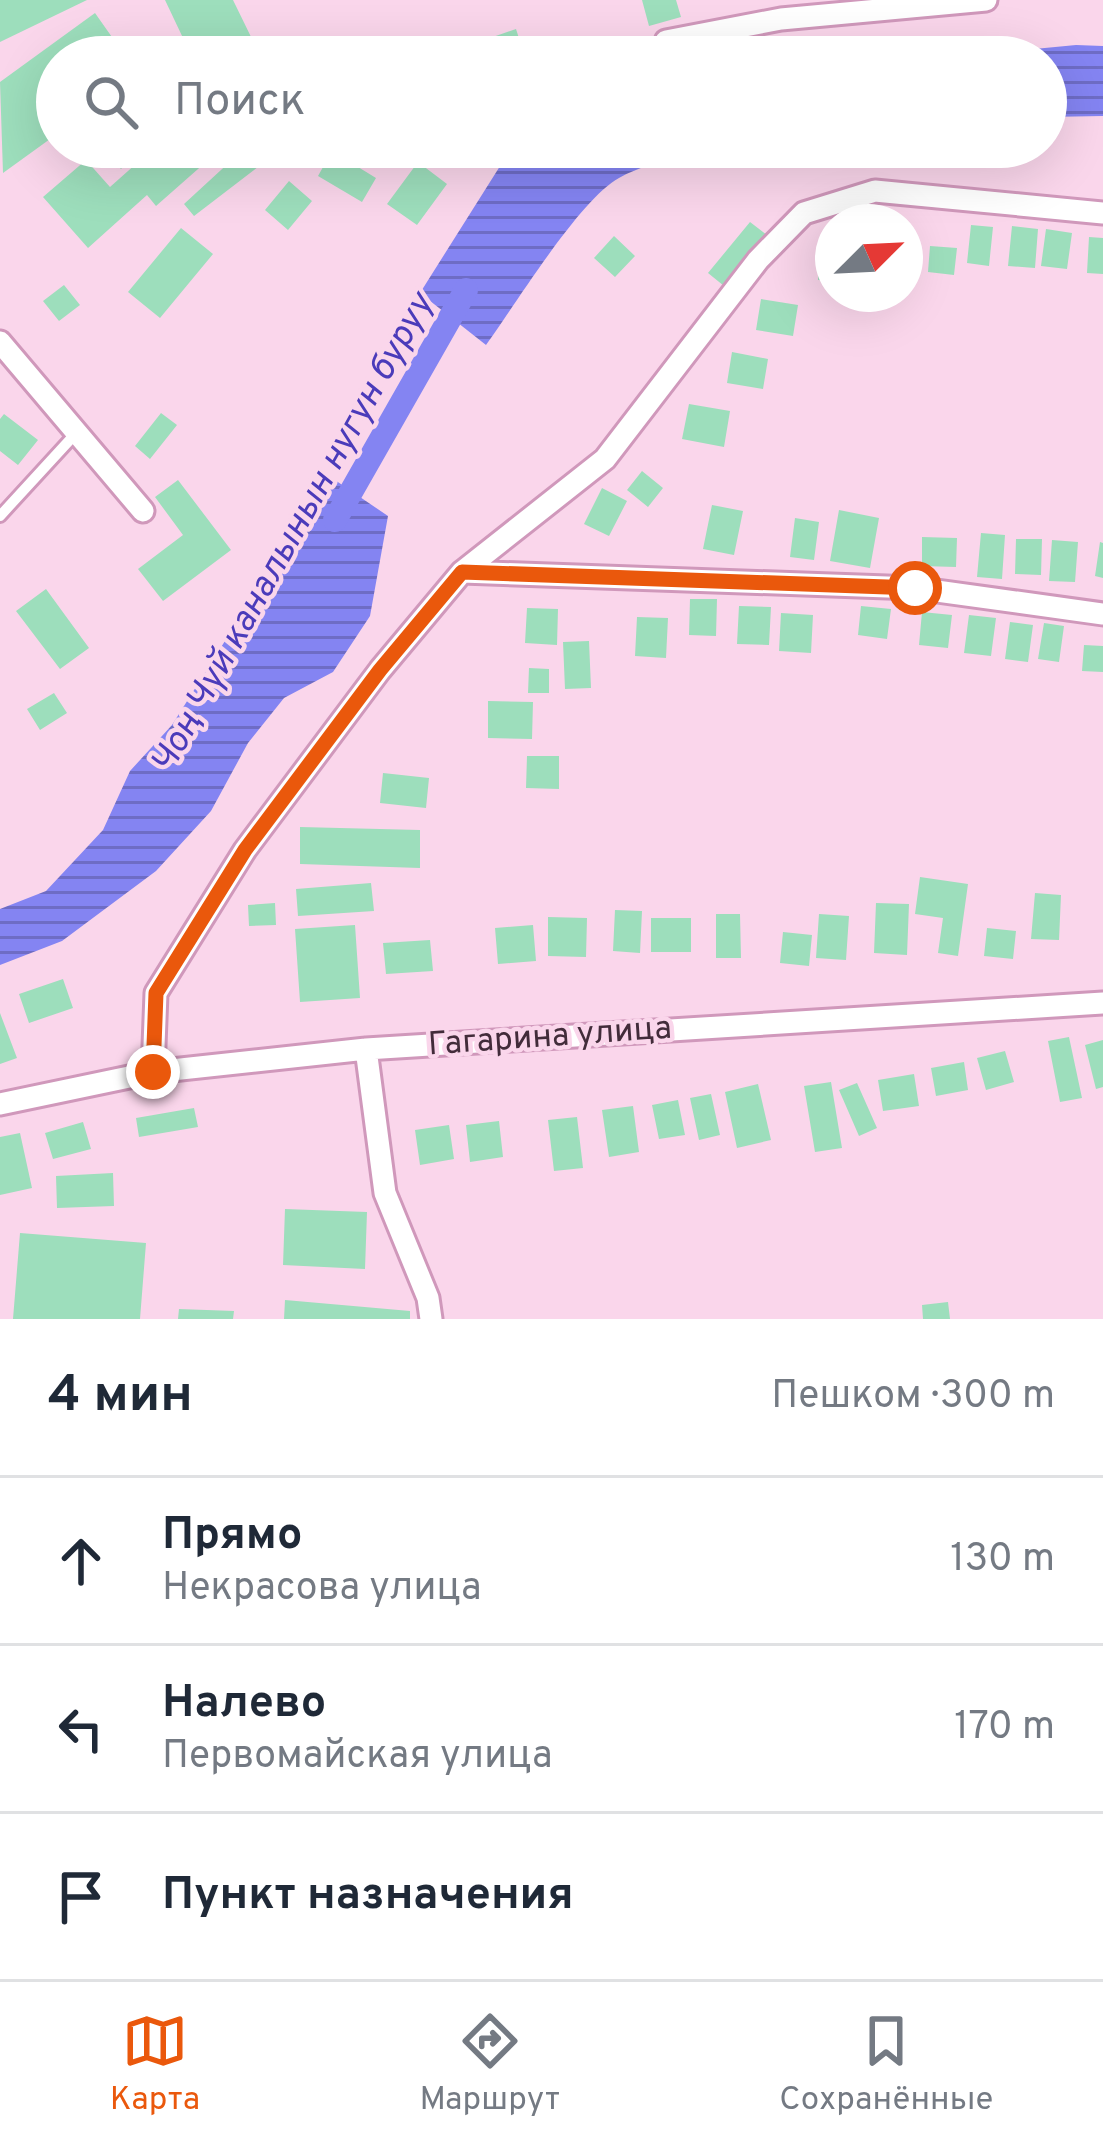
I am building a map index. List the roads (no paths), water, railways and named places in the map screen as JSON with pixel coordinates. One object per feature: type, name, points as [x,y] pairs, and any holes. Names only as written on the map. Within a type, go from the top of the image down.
[{"type":"street","points":[[693,36],[781,20],[986,0]]},
{"type":"street","points":[[153,1072],[156,993],[245,850],[380,670],[462,572],[604,459],[758,260],[804,213],[875,191],[1103,213]]},
{"type":"street","points":[[0,342],[143,511]]},
{"type":"street","points":[[462,572],[915,588],[1103,614]]},
{"type":"street","name":"Гагарина улица","points":[[0,1104],[153,1072],[366,1049],[1103,1004]]},
{"type":"street","points":[[366,1049],[385,1193],[428,1298],[431,1319]]},
{"type":"lane","points":[[0,516],[78,430]]},
{"type":"water","points":[[1067,46],[1103,46],[1103,116],[1067,117]]},
{"type":"water","points":[[499,168],[642,168],[619,178],[586,207],[486,345],[420,293]]},
{"type":"water","points":[[329,476],[388,516],[370,616],[333,672],[284,698],[248,743],[211,811],[156,871],[62,941],[0,965],[0,909],[46,891],[103,830],[130,771],[172,725]]},
{"type":"waterway","name":"Чоң Чүй каналынын нугун буруу","points":[[335,520],[466,290]]}]
